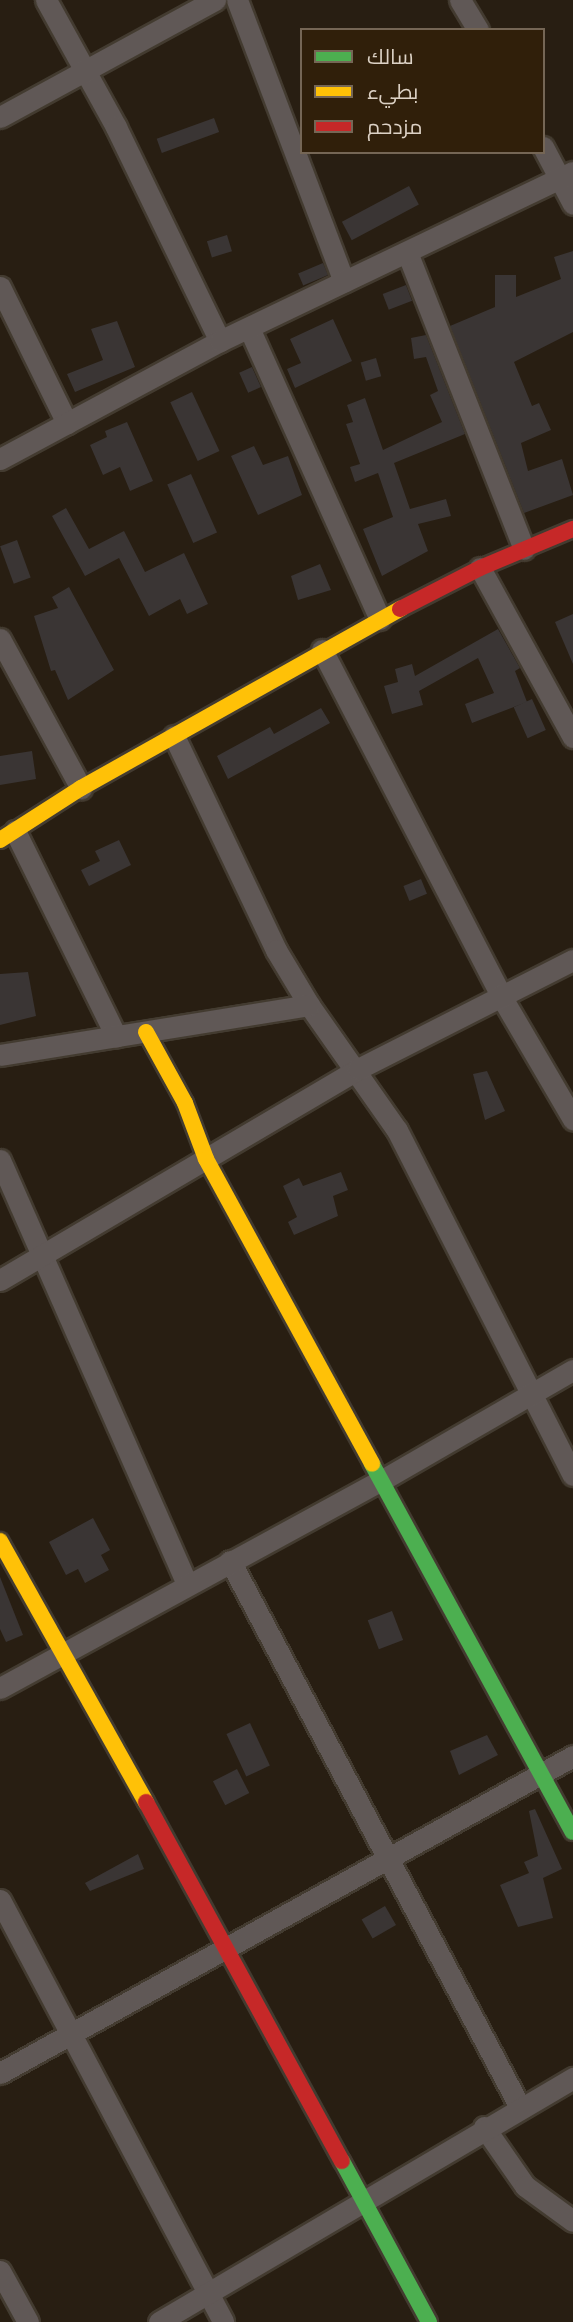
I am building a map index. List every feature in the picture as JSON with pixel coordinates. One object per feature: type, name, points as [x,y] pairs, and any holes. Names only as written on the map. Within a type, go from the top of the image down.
[{"type":"street","points":[[46,0],[84,74],[116,127],[220,341]]},
{"type":"street","points":[[0,117],[84,74],[215,0]]},
{"type":"street","points":[[237,0],[344,281]]},
{"type":"street","points":[[460,0],[477,28]]},
{"type":"street","points":[[545,149],[567,176],[573,204]]},
{"type":"street","points":[[0,459],[220,341],[567,176]]},
{"type":"street","points":[[407,252],[524,549]]},
{"type":"street","points":[[0,287],[67,423]]},
{"type":"street","points":[[249,328],[380,619]]},
{"type":"street","points":[[116,1036],[8,835],[81,788],[322,650],[480,568],[573,529]]},
{"type":"street","points":[[480,568],[573,737]]},
{"type":"street","points":[[0,639],[81,788]]},
{"type":"street","points":[[322,650],[501,996],[573,1119]]},
{"type":"street","points":[[174,736],[276,950],[309,1005],[358,1069],[397,1130],[573,1475]]},
{"type":"street","points":[[0,1280],[358,1069],[573,960]]},
{"type":"street","points":[[0,1055],[309,1005]]},
{"type":"street","points":[[146,1032],[185,1103],[206,1159],[384,1479],[573,1832]]},
{"type":"street","points":[[0,1160],[40,1257],[187,1584]]},
{"type":"street","points":[[0,1688],[384,1479],[573,1370]]},
{"type":"street","points":[[0,1541],[228,1949],[360,2200],[429,2322]]},
{"type":"street","points":[[230,1561],[520,2106]]},
{"type":"street","points":[[0,2073],[573,1756]]},
{"type":"street","points":[[0,1900],[223,2322]]},
{"type":"street","points":[[159,2322],[208,2295],[360,2200],[573,2078]]},
{"type":"street","points":[[484,2127],[526,2186],[573,2221]]},
{"type":"street","points":[[0,2271],[28,2322]]},
{"type":"building","points":[[214,118],[219,132],[162,153],[157,139]]},
{"type":"building","points":[[409,186],[419,205],[352,240],[342,222]]},
{"type":"building","points":[[227,235],[232,251],[212,257],[207,241]]},
{"type":"building","points":[[573,251],[573,332],[514,362],[532,406],[539,403],[551,430],[521,443],[528,471],[562,459],[573,495],[524,513],[450,326],[495,307],[495,275],[516,275],[516,297],[561,279],[554,257]]},
{"type":"building","points":[[323,263],[328,275],[303,286],[298,274]]},
{"type":"building","points":[[406,285],[412,301],[389,310],[383,294]]},
{"type":"building","points":[[333,319],[352,361],[295,388],[287,369],[301,363],[290,339]]},
{"type":"building","points":[[117,321],[135,367],[75,392],[67,374],[103,360],[91,329]]},
{"type":"building","points":[[426,335],[465,434],[394,463],[410,509],[446,499],[451,516],[418,524],[428,551],[382,576],[363,529],[393,517],[378,473],[355,482],[350,467],[360,464],[346,424],[353,422],[347,405],[365,398],[383,450],[442,422],[430,395],[438,391],[426,357],[414,359],[411,338]]},
{"type":"building","points":[[376,358],[381,376],[366,381],[361,362]]},
{"type":"building","points":[[252,367],[261,387],[248,393],[239,373]]},
{"type":"building","points":[[192,392],[219,451],[198,461],[170,402]]},
{"type":"building","points":[[127,422],[153,481],[130,491],[120,467],[103,475],[90,445],[107,437],[105,431]]},
{"type":"building","points":[[254,446],[263,465],[288,456],[302,495],[258,515],[231,456]]},
{"type":"building","points":[[191,474],[217,532],[193,543],[167,485]]},
{"type":"building","points":[[66,508],[89,549],[124,531],[145,572],[184,553],[208,604],[187,614],[180,599],[149,616],[119,558],[85,576],[52,516]]},
{"type":"building","points":[[17,540],[31,578],[14,584],[0,546]]},
{"type":"building","points":[[320,564],[331,590],[298,600],[291,576]]},
{"type":"building","points":[[69,587],[114,670],[68,700],[55,670],[51,671],[34,616],[58,608],[52,597]]},
{"type":"building","points":[[573,614],[573,664],[555,622]]},
{"type":"building","points":[[498,629],[520,668],[515,671],[527,702],[472,723],[465,704],[494,693],[478,658],[419,691],[423,705],[392,714],[384,686],[398,682],[395,669],[412,664],[415,676]]},
{"type":"building","points":[[532,699],[546,730],[528,738],[514,707]]},
{"type":"building","points":[[321,708],[330,723],[228,779],[217,756],[270,727],[274,734]]},
{"type":"building","points":[[32,751],[36,779],[0,785],[0,756]]},
{"type":"building","points":[[119,840],[131,865],[89,886],[81,870],[100,861],[95,851]]},
{"type":"building","points":[[421,879],[427,894],[409,901],[403,886]]},
{"type":"building","points":[[28,972],[36,1016],[0,1025],[0,974]]},
{"type":"building","points":[[487,1071],[505,1111],[485,1120],[473,1074]]},
{"type":"building","points":[[341,1172],[348,1190],[333,1196],[338,1216],[294,1235],[288,1222],[297,1217],[283,1186],[299,1178],[303,1186]]},
{"type":"building","points":[[93,1518],[110,1550],[101,1555],[109,1570],[85,1583],[78,1569],[66,1575],[49,1542]]},
{"type":"building","points":[[0,1577],[23,1635],[6,1642],[0,1629]]},
{"type":"building","points":[[392,1611],[403,1640],[379,1649],[368,1620]]},
{"type":"building","points":[[250,1723],[270,1766],[246,1777],[226,1734]]},
{"type":"building","points":[[487,1735],[498,1755],[459,1775],[450,1751]]},
{"type":"building","points":[[237,1769],[249,1793],[225,1805],[213,1781]]},
{"type":"building","points":[[535,1809],[562,1869],[543,1878],[553,1918],[518,1927],[500,1885],[529,1873],[524,1862],[538,1856],[529,1811]]},
{"type":"building","points":[[138,1854],[144,1869],[90,1891],[85,1883]]},
{"type":"building","points":[[385,1906],[396,1925],[373,1939],[362,1919]]},
{"type":"traffic: fast","points":[[372,1464],[573,1832]]},
{"type":"traffic: fast","points":[[342,2161],[429,2322]]},
{"type":"traffic: slow","points":[[0,840],[81,788],[400,609]]},
{"type":"traffic: slow","points":[[146,1032],[185,1103],[206,1159],[372,1464]]},
{"type":"traffic: slow","points":[[0,1541],[146,1802]]},
{"type":"traffic: jam","points":[[400,609],[480,568],[573,529]]},
{"type":"traffic: jam","points":[[146,1802],[342,2161]]}]
